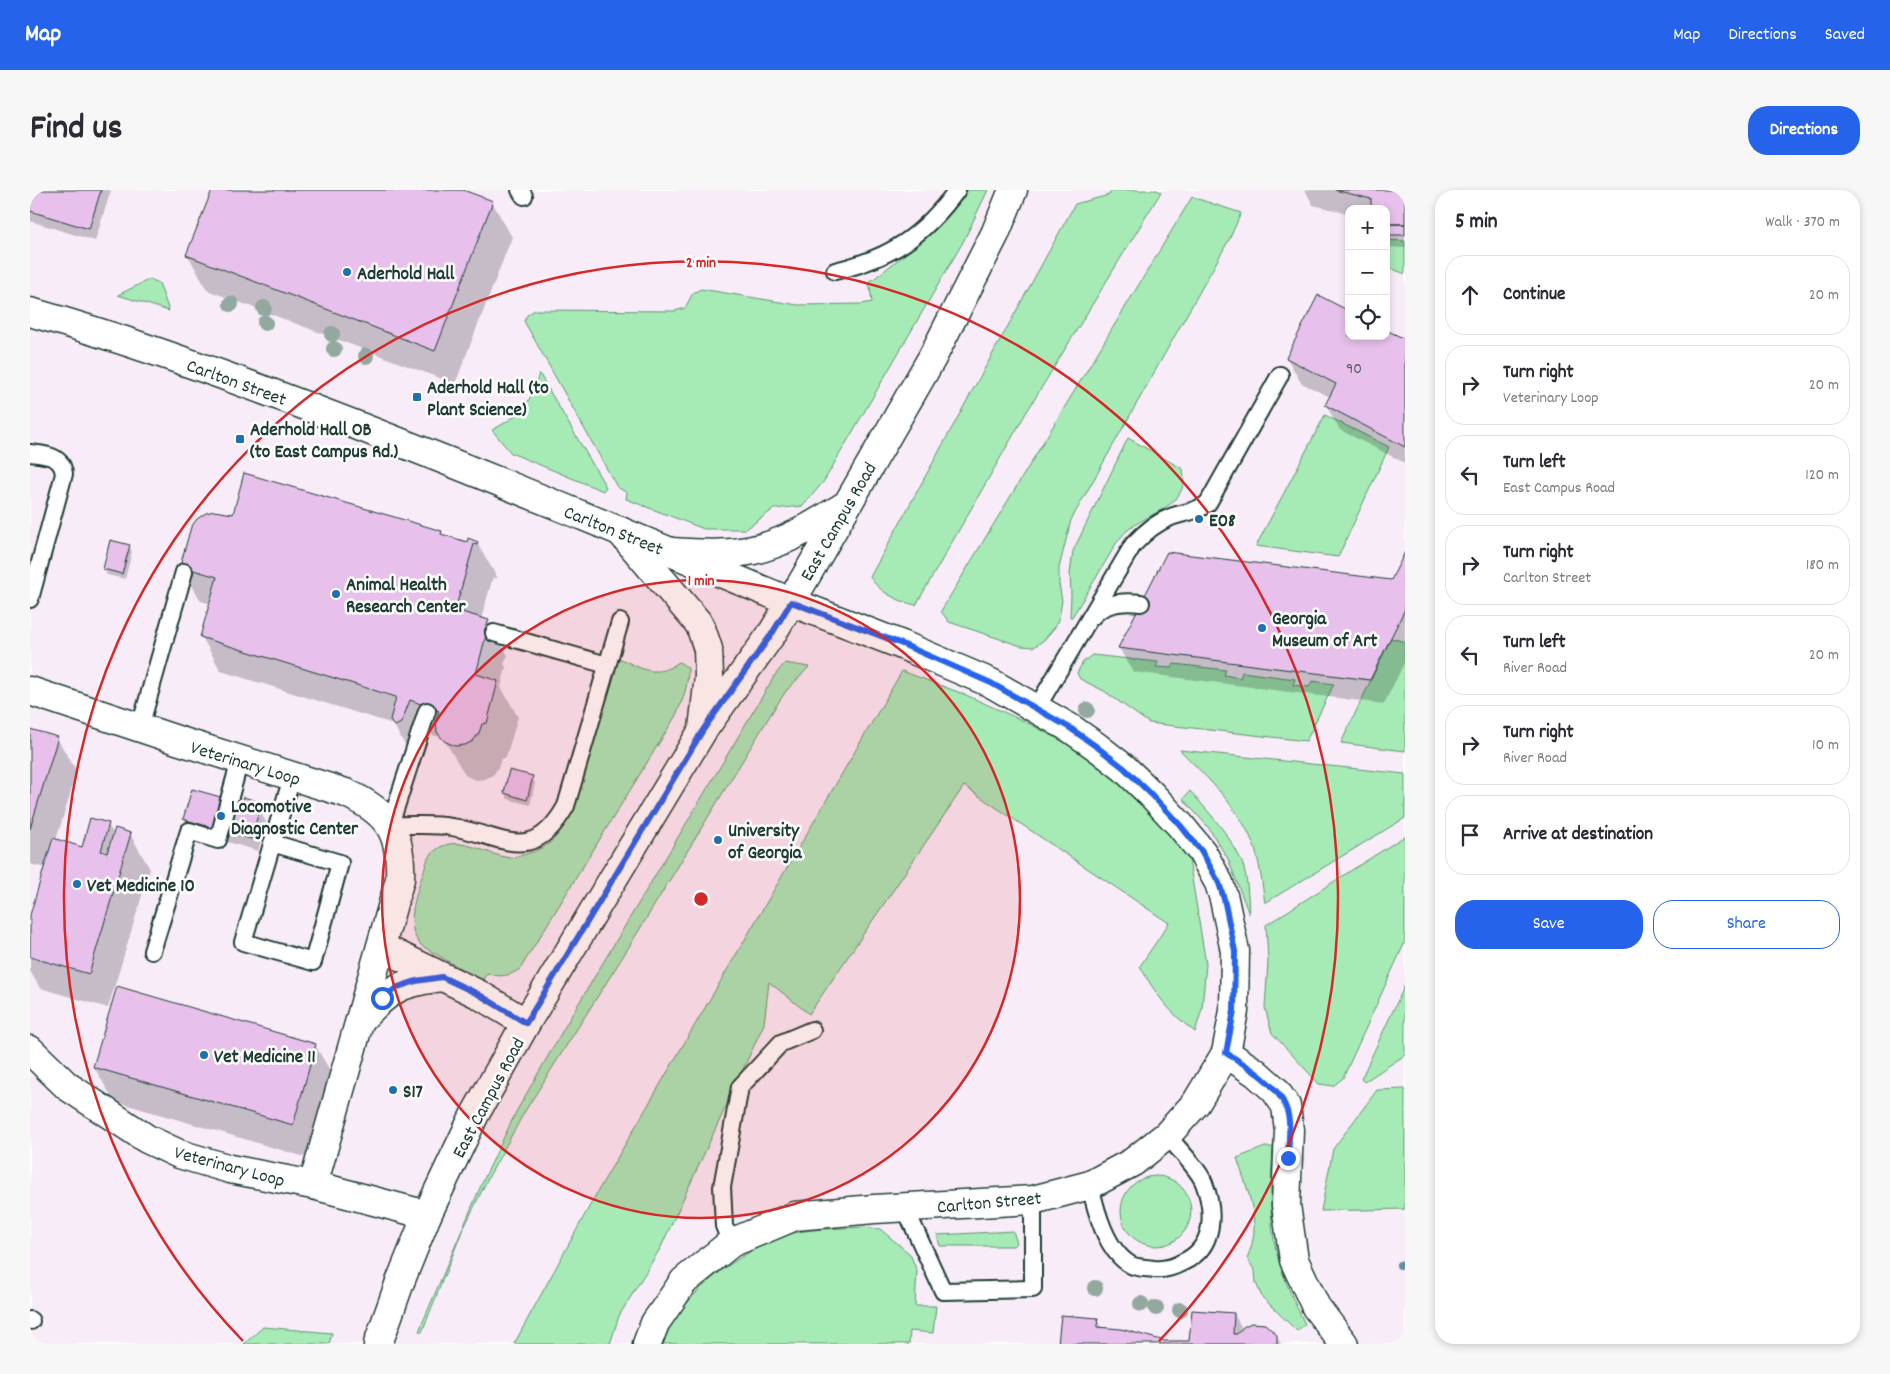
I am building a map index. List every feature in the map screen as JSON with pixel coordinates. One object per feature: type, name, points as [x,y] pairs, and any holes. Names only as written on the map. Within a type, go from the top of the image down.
[{"type":"street","name":"East Campus Road","points":[[378,1344],[427,1214],[474,1116],[526,1023],[703,730],[773,632],[791,602],[932,358],[994,234],[1013,190]]},
{"type":"street","name":"Carlton Street","points":[[30,312],[158,352],[361,426],[495,479],[791,602],[902,644],[991,683],[1070,728],[1124,768],[1180,825],[1206,860],[1219,883],[1235,951],[1234,1011],[1226,1053],[1196,1103],[1166,1135],[1133,1162],[1090,1185],[1033,1200],[795,1216],[730,1243],[684,1281],[655,1323],[647,1344]]},
{"type":"street","points":[[669,552],[720,554],[754,550],[782,541],[803,531],[846,504]]},
{"type":"street","points":[[620,531],[700,625],[708,649],[709,676],[703,730]]},
{"type":"street","name":"Veterinary Loop","points":[[30,691],[240,760],[346,792],[367,802],[381,813],[390,825],[399,850],[400,879],[313,1185]]},
{"type":"street","points":[[381,947],[478,994],[526,1023]]},
{"type":"street","points":[[362,1018],[382,998],[398,987],[416,981],[442,977]]},
{"type":"street","name":"Veterinary Loop","points":[[30,1050],[67,1086],[114,1118],[164,1147],[193,1159],[230,1169],[313,1185],[427,1214]]},
{"type":"street","points":[[1226,1053],[1256,1073],[1275,1090],[1286,1106],[1289,1130],[1286,1205],[1294,1260],[1316,1307],[1344,1344]]},
{"type":"lane","points":[[835,271],[881,257],[898,247],[932,220],[957,190]]},
{"type":"lane","points":[[1036,709],[1137,541],[1170,517],[1196,510],[1208,503],[1280,374]]},
{"type":"lane","points":[[30,453],[46,455],[57,459],[63,466],[64,474],[30,599]]},
{"type":"lane","points":[[140,727],[184,572]]},
{"type":"lane","points":[[1089,620],[1097,611],[1114,604],[1141,602]]},
{"type":"lane","points":[[427,711],[390,825],[452,827],[512,843],[530,841],[540,837],[558,820],[566,806],[620,622]]},
{"type":"lane","points":[[494,633],[607,665]]},
{"type":"lane","points":[[152,951],[189,831],[218,840],[240,760]]},
{"type":"lane","points":[[272,843],[340,863],[312,962],[243,942],[272,843],[293,776]]},
{"type":"lane","points":[[730,1243],[724,1226],[722,1187],[740,1087],[781,1043],[812,1030]]},
{"type":"lane","points":[[1090,1185],[1097,1212],[1108,1239],[1119,1254],[1132,1266],[1161,1270],[1190,1259],[1201,1251],[1207,1240],[1210,1225],[1207,1196],[1204,1181],[1166,1135]]},
{"type":"lane","points":[[905,1208],[943,1290],[1033,1289],[1033,1200]]},
{"type":"shaded area","name":"University of Georgia","points":[[30,190],[1405,190],[1405,1344],[30,1344]]},
{"type":"green space","points":[[968,190],[988,190],[963,242],[824,481],[803,506],[774,509],[746,529],[704,529],[626,499],[627,493],[617,487],[524,321],[527,315],[535,310],[675,311],[685,308],[693,293],[701,289],[798,305],[862,304],[872,302],[869,281],[934,231]]},
{"type":"green space","points":[[1112,190],[1157,190],[1161,192],[1026,413],[916,605],[890,596],[870,577],[1075,204],[1109,195]]},
{"type":"green space","points":[[1192,197],[1241,213],[1230,238],[1071,520],[1059,568],[1062,601],[1059,618],[1055,627],[1044,640],[1034,647],[1021,646],[949,622],[941,611]]},
{"type":"green space","points":[[1390,240],[1405,241],[1405,274],[1390,268]]},
{"type":"green space","points":[[150,279],[159,283],[169,311],[118,295]]},
{"type":"green space","points":[[539,373],[606,487],[603,491],[511,453],[492,430],[518,414],[523,408],[532,393]]},
{"type":"green space","points":[[1325,415],[1389,447],[1338,557],[1256,546]]},
{"type":"green space","points":[[1128,438],[1183,469],[1183,483],[1180,494],[1163,509],[1130,528],[1121,537],[1072,617],[1070,617],[1070,574],[1073,551]]},
{"type":"green space","points":[[1391,638],[1405,642],[1405,751],[1341,743]]},
{"type":"green space","points":[[1092,655],[1158,662],[1156,667],[1172,668],[1174,664],[1226,670],[1224,675],[1240,678],[1242,672],[1295,679],[1293,685],[1309,687],[1312,681],[1334,684],[1306,741],[1149,723],[1104,691],[1080,679],[1077,673],[1083,662]]},
{"type":"green space","points":[[619,658],[642,669],[663,670],[679,662],[688,668],[686,687],[675,717],[520,969],[504,975],[487,973],[482,981],[422,946],[416,938],[412,916],[417,892],[428,858],[437,849],[447,844],[457,844],[468,845],[500,856],[513,858],[540,849],[555,838],[567,821]]},
{"type":"green space","points":[[785,663],[809,667],[786,691],[774,709],[627,950],[525,1111],[487,1180],[461,1234],[422,1332],[419,1331],[482,1183],[516,1112],[567,1023],[775,675]]},
{"type":"green space","points":[[902,671],[966,695],[1028,723],[1092,757],[1143,801],[1188,854],[1206,964],[1202,1009],[1195,1032],[1178,1018],[1164,1002],[1140,966],[1169,923],[964,786],[809,1014],[769,982],[764,1024],[661,1247],[619,1316],[610,1344],[514,1344],[599,1189]]},
{"type":"green space","points":[[1180,750],[1405,774],[1405,818],[1265,903],[1257,858],[1247,830],[1221,793]]},
{"type":"green space","points":[[1190,791],[1225,832],[1241,860],[1246,879],[1249,914],[1228,859],[1208,827],[1183,799]]},
{"type":"green space","points":[[1405,836],[1405,942],[1343,1078],[1333,1086],[1319,1084],[1272,1033],[1265,1008],[1268,961],[1266,925]]},
{"type":"green space","points":[[1405,985],[1405,1055],[1364,1082],[1361,1079]]},
{"type":"green space","points":[[1405,1089],[1405,1209],[1321,1211],[1333,1149],[1377,1090]]},
{"type":"green space","points":[[1265,1147],[1273,1147],[1271,1205],[1272,1229],[1276,1251],[1286,1283],[1305,1324],[1297,1331],[1262,1297],[1256,1283],[1255,1271],[1247,1258],[1252,1245],[1254,1220],[1249,1196],[1237,1158]]},
{"type":"green space","points":[[1156,1176],[1169,1179],[1181,1186],[1188,1198],[1191,1211],[1188,1224],[1181,1236],[1169,1243],[1156,1246],[1143,1243],[1131,1236],[1124,1224],[1121,1211],[1124,1198],[1131,1186],[1143,1179]]},
{"type":"green space","points":[[864,1227],[880,1229],[910,1254],[917,1271],[915,1306],[936,1306],[933,1333],[910,1331],[909,1344],[663,1344],[678,1314],[689,1301],[715,1276],[743,1256],[774,1238],[788,1234],[820,1229]]},
{"type":"green space","points":[[1013,1231],[1017,1243],[1013,1246],[940,1246],[937,1235]]},
{"type":"green space","points":[[263,1327],[332,1333],[329,1344],[244,1344]]},
{"type":"building","points":[[30,190],[101,190],[89,229],[30,211]]},
{"type":"building","name":"Aderhold Hall","points":[[212,190],[463,190],[493,201],[435,351],[186,255]]},
{"type":"building","points":[[1335,190],[1405,190],[1405,224],[1390,224],[1390,205],[1371,205],[1371,199]]},
{"type":"building","points":[[1390,224],[1405,224],[1405,235],[1390,235]]},
{"type":"building","points":[[1318,295],[1345,309],[1345,340],[1390,340],[1390,332],[1405,339],[1405,447],[1325,405],[1336,384],[1286,358]]},
{"type":"building","name":"Animal Health Research Center","points":[[244,473],[442,531],[441,534],[467,542],[468,538],[478,542],[477,545],[474,544],[455,610],[489,620],[484,631],[487,631],[476,674],[498,681],[487,723],[482,724],[479,733],[473,741],[465,745],[455,746],[444,741],[437,732],[436,721],[439,711],[410,700],[401,723],[395,726],[390,720],[396,697],[200,637],[217,577],[180,566],[191,527],[197,519],[206,513],[214,511],[233,514]]},
{"type":"building","points":[[110,540],[130,545],[122,574],[103,569]]},
{"type":"building","name":"Georgia Museum of Art","points":[[1167,552],[1391,580],[1405,552],[1405,609],[1370,680],[1118,648]]},
{"type":"building","points":[[30,729],[58,737],[30,829]]},
{"type":"building","points":[[509,770],[533,776],[527,800],[504,793]]},
{"type":"building","name":"Locomotive Diagnostic Center","points":[[192,789],[260,808],[251,839],[183,819]]},
{"type":"building","points":[[244,797],[262,803],[260,808],[242,804]]},
{"type":"building","name":"Vet Medicine 10","points":[[90,818],[109,823],[101,851],[107,853],[115,828],[131,833],[89,974],[30,957],[30,915],[53,838],[82,847]]},
{"type":"building","name":"Vet Medicine 11","points":[[117,986],[316,1044],[293,1125],[93,1067]]},
{"type":"building","points":[[1192,1310],[1234,1313],[1233,1334],[1237,1334],[1243,1327],[1251,1323],[1265,1324],[1277,1335],[1277,1344],[1058,1344],[1061,1315],[1098,1318],[1097,1327],[1121,1329],[1165,1341],[1189,1341]]},
{"type":"waterway","points":[[1400,1265],[1405,1264]]},
{"type":"place","name":"Aderhold Hall","points":[[347,272]]},
{"type":"place","name":"Aderhold Hall (to Plant Science)","points":[[417,397]]},
{"type":"place","name":"Aderhold Hall OB (to East Campus Rd.)","points":[[240,439]]},
{"type":"place","name":"E08","points":[[1199,519]]},
{"type":"place","name":"Animal Health Research Center","points":[[336,594]]},
{"type":"place","name":"Georgia Museum of Art","points":[[1262,628]]},
{"type":"place","name":"Locomotive Diagnostic Center","points":[[221,816]]},
{"type":"place","name":"University of Georgia","points":[[718,840]]},
{"type":"place","name":"Vet Medicine 10","points":[[77,884]]},
{"type":"place","name":"Vet Medicine 11","points":[[204,1055]]},
{"type":"place","name":"S17","points":[[393,1090]]},
{"type":"route","points":[[382,998],[398,987],[416,981],[442,977],[478,994],[526,1023],[703,730],[773,632],[791,602],[902,644],[991,683],[1070,728],[1124,768],[1180,825],[1202,852],[1219,883],[1235,951],[1234,1011],[1226,1053],[1256,1073],[1275,1090],[1286,1106],[1289,1130],[1288,1158]]}]
